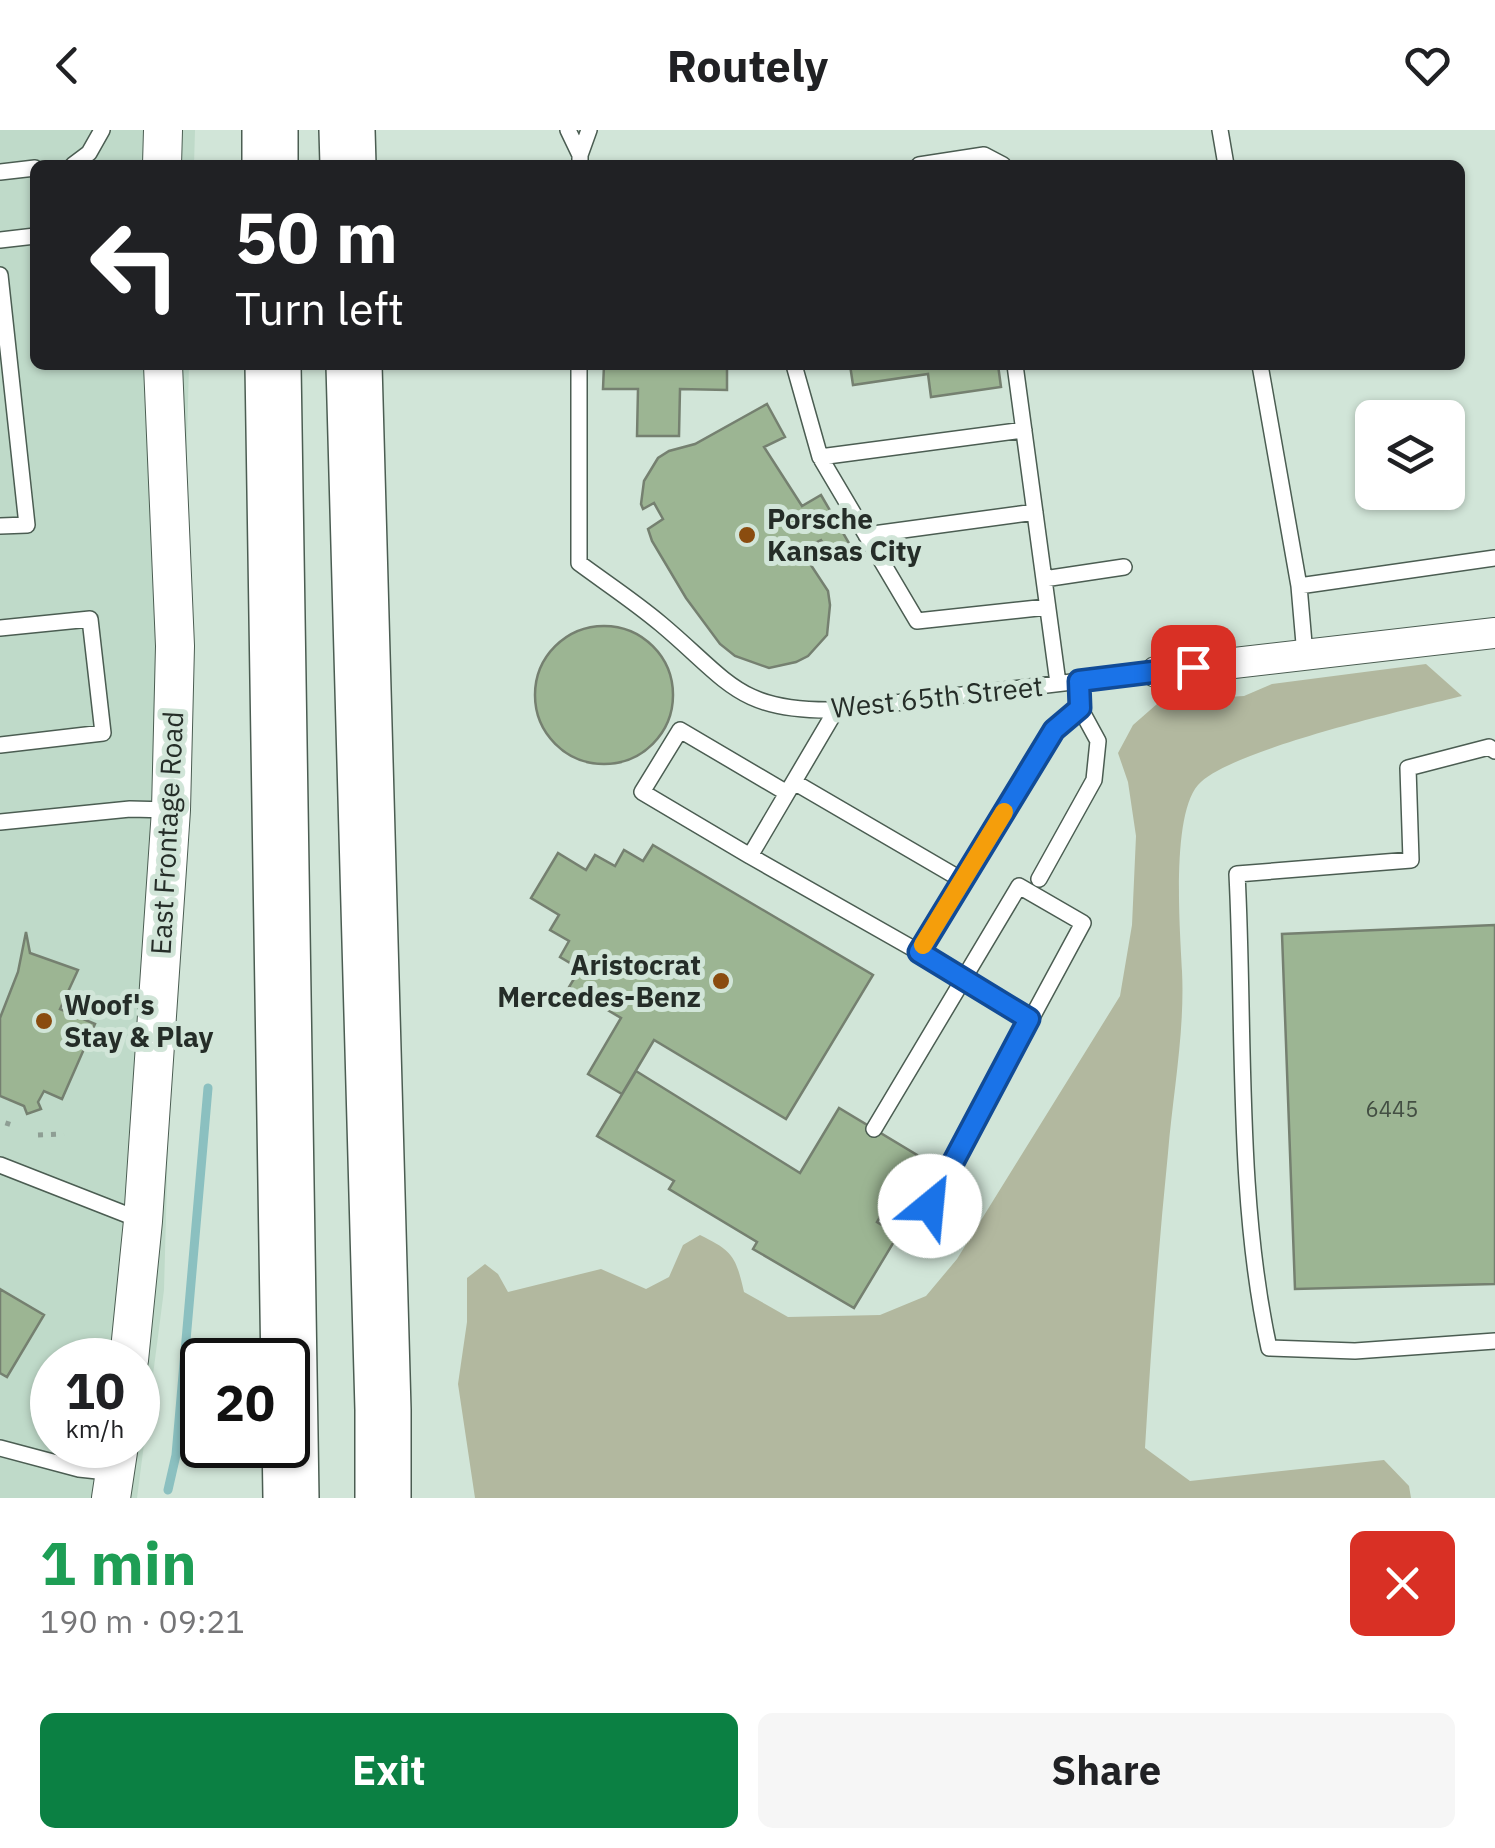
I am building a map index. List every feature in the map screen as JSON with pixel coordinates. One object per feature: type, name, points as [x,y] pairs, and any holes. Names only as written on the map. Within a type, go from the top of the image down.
[{"type":"highway","points":[[270,130],[270,160]]},
{"type":"highway","points":[[347,130],[348,160]]},
{"type":"highway","points":[[274,370],[287,1338]]},
{"type":"highway","points":[[354,370],[383,1498]]},
{"type":"highway","points":[[383,1410],[419,1498]]},
{"type":"highway","points":[[270,1498],[279,1468]]},
{"type":"highway","points":[[290,1468],[291,1498]]},
{"type":"street","points":[[162,160],[163,130]]},
{"type":"street","name":"East Frontage Road","points":[[131,1338],[144,1221],[171,810],[175,646],[163,370]]},
{"type":"street","name":"West 65th Street","points":[[1156,672],[1495,634]]},
{"type":"lane","points":[[78,160],[89,153],[102,130]]},
{"type":"lane","points":[[568,130],[580,160]]},
{"type":"lane","points":[[580,160],[589,130]]},
{"type":"lane","points":[[1220,130],[1225,160]]},
{"type":"lane","points":[[952,160],[984,155],[994,160]]},
{"type":"lane","points":[[0,172],[30,169]]},
{"type":"lane","points":[[0,240],[30,237]]},
{"type":"lane","points":[[0,276],[27,524],[0,526]]},
{"type":"lane","name":"West 65th Street","points":[[579,370],[578,563],[662,625],[733,690],[795,711],[836,710],[1156,672]]},
{"type":"lane","points":[[795,370],[820,457],[918,621],[1048,607]]},
{"type":"lane","points":[[1016,370],[1058,684]]},
{"type":"lane","points":[[1261,370],[1299,586],[1305,654]]},
{"type":"lane","points":[[820,457],[1024,430]]},
{"type":"lane","points":[[866,535],[1035,512]]},
{"type":"lane","points":[[1299,586],[1495,558]]},
{"type":"lane","points":[[1044,579],[1124,567]]},
{"type":"lane","points":[[0,628],[90,619],[103,733],[0,745]]},
{"type":"lane","points":[[1038,879],[1094,780],[1098,742],[1080,708],[1079,681]]},
{"type":"lane","points":[[919,952],[1054,730],[1080,708]]},
{"type":"lane","points":[[750,856],[836,710]]},
{"type":"lane","points":[[962,880],[680,730],[642,792],[1029,1019]]},
{"type":"lane","points":[[1495,751],[1489,747],[1408,768],[1411,860],[1237,874],[1248,1200],[1256,1286],[1269,1348],[1355,1351],[1495,1341]]},
{"type":"lane","points":[[0,822],[130,809],[171,810]]},
{"type":"lane","points":[[874,1129],[1018,886],[1083,923],[930,1206],[898,1188]]},
{"type":"lane","points":[[0,1165],[144,1221]]},
{"type":"lane","points":[[0,1448],[79,1468],[115,1472]]},
{"type":"path","points":[[7,1126],[12,1114]]},
{"type":"path","points":[[38,1135],[64,1134]]},
{"type":"shaded area","points":[[0,130],[195,130],[194,160],[30,160],[30,370],[189,370],[164,1290],[158,1338],[30,1338],[30,1468],[141,1468],[137,1498],[0,1498]]},
{"type":"shaded area","points":[[1426,664],[1462,696],[1322,732],[1245,758],[1198,785],[1189,800],[1179,874],[1182,1016],[1145,1448],[1190,1481],[1384,1460],[1409,1486],[1411,1498],[475,1498],[458,1384],[467,1322],[467,1278],[485,1264],[498,1274],[508,1292],[601,1269],[646,1289],[669,1277],[683,1245],[700,1235],[731,1256],[744,1292],[788,1317],[880,1315],[926,1296],[957,1259],[1120,996],[1132,925],[1136,836],[1128,782],[1118,753],[1133,725],[1165,697],[1196,689],[1227,697],[1244,696],[1272,684]]},
{"type":"building","points":[[604,370],[727,370],[727,390],[680,389],[679,436],[637,436],[638,389],[603,389]]},
{"type":"building","points":[[851,370],[999,370],[1001,387],[931,397],[928,374],[853,385]]},
{"type":"building","name":"Porsche Kansas City","points":[[767,404],[785,437],[764,447],[802,506],[821,495],[853,550],[835,561],[821,540],[801,550],[828,591],[827,635],[808,656],[769,668],[735,656],[720,644],[686,598],[652,541],[648,529],[663,519],[654,503],[643,509],[641,504],[644,481],[658,458],[695,444]]},
{"type":"building","points":[[604,626],[630,631],[653,646],[668,669],[673,695],[668,721],[653,744],[630,759],[604,764],[578,759],[555,744],[540,721],[535,695],[540,669],[555,646],[578,631]]},
{"type":"building","name":"Aristocrat Mercedes-Benz","points":[[653,845],[873,975],[786,1119],[654,1040],[622,1094],[588,1074],[621,1018],[569,987],[580,969],[560,957],[569,941],[550,930],[559,915],[531,898],[558,853],[586,870],[595,855],[615,866],[624,850],[643,861]]},
{"type":"building","points":[[1495,925],[1495,1284],[1295,1289],[1282,934]]},
{"type":"building","name":"Woof's Stay & Play","points":[[26,932],[30,953],[78,970],[60,1009],[95,1024],[62,1099],[44,1091],[38,1102],[41,1109],[27,1114],[24,1106],[0,1096],[0,1018],[18,972]]},
{"type":"building","points":[[636,1071],[800,1173],[839,1108],[917,1155],[877,1222],[898,1235],[854,1308],[753,1249],[757,1242],[669,1189],[674,1181],[597,1136]]},
{"type":"building","points":[[0,1289],[44,1315],[7,1377],[0,1373]]},
{"type":"waterway","points":[[168,1490],[176,1455],[208,1088]]},
{"type":"slow traffic","points":[[923,945],[1004,812]]},
{"type":"place","name":"Porsche Kansas City","points":[[747,535]]},
{"type":"place","name":"Aristocrat Mercedes-Benz","points":[[721,981]]},
{"type":"place","name":"Woof's Stay & Play","points":[[44,1021]]},
{"type":"route","points":[[930,1206],[1029,1019],[919,952],[1054,730],[1080,708],[1079,681],[1193,667]]}]
